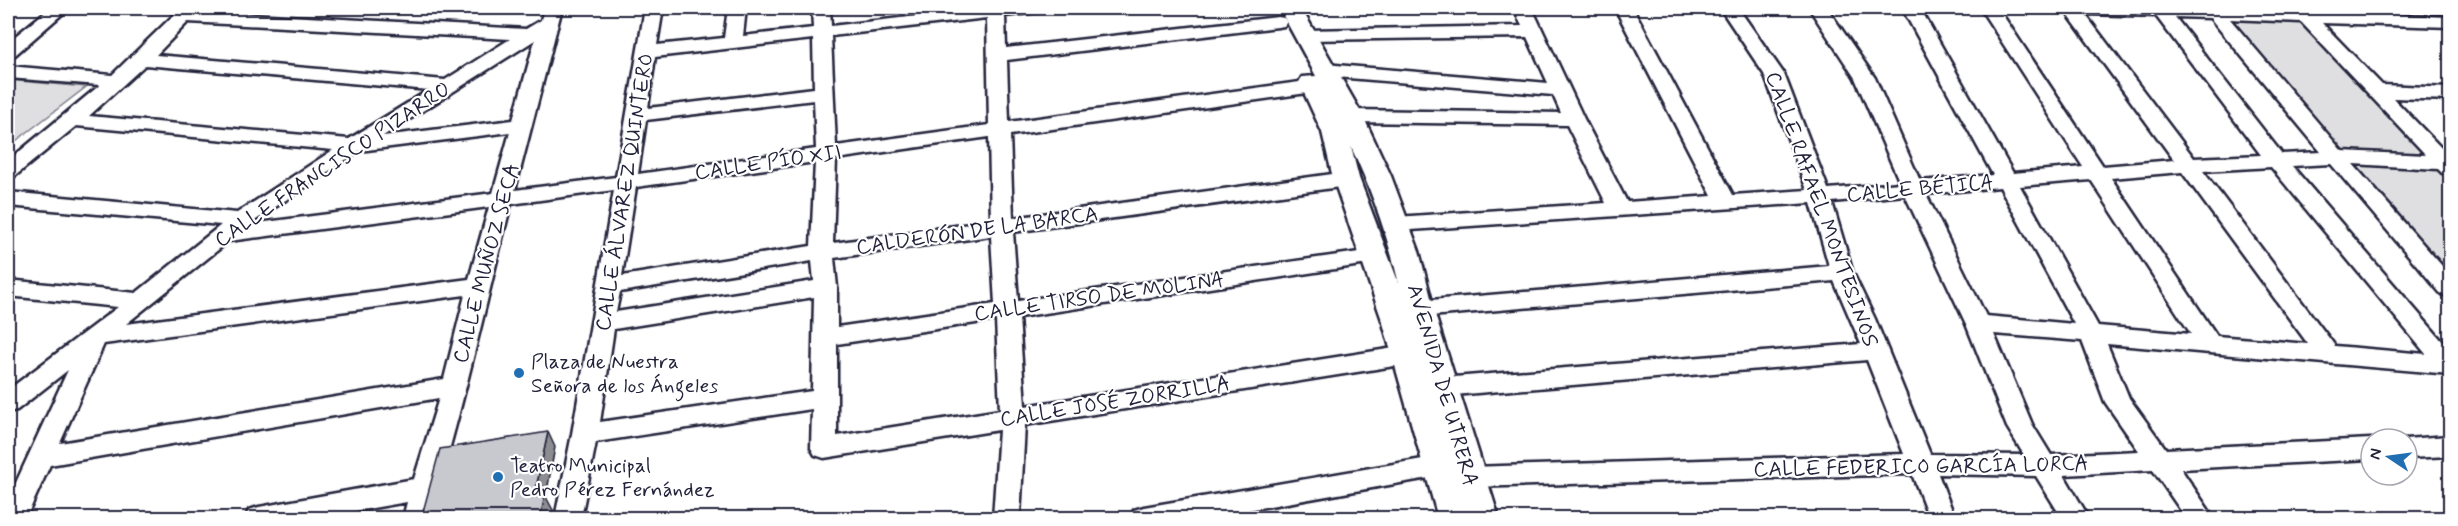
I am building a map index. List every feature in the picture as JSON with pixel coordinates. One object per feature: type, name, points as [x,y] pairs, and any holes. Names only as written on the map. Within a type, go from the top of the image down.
[{"type":"street","points":[[8,51],[60,8]]},
{"type":"street","name":"CALLE ÁLVAREZ QUINTERO","points":[[568,519],[585,434],[654,8]]},
{"type":"street","points":[[733,43],[737,8]]},
{"type":"street","points":[[585,434],[825,398],[826,287],[822,252],[826,154],[822,93],[821,8]]},
{"type":"street","points":[[646,52],[822,33],[996,10],[1032,8]]},
{"type":"street","points":[[1523,8],[1620,209]]},
{"type":"street","points":[[1624,8],[1726,202]]},
{"type":"street","name":"CALLE RAFAEL MONTESINOS","points":[[1729,8],[1774,74],[1820,196],[1842,273],[1863,319],[1942,519]]},
{"type":"street","points":[[1818,8],[1864,78],[1913,189],[1978,324],[2016,417],[2076,519]]},
{"type":"street","points":[[1911,8],[2091,334],[2118,402],[2201,519]]},
{"type":"street","points":[[1989,8],[2210,344]]},
{"type":"street","points":[[2072,8],[2328,354]]},
{"type":"street","points":[[2079,8],[2302,12],[2451,22]]},
{"type":"street","points":[[996,10],[1002,226],[1013,417],[1007,519]]},
{"type":"street","points":[[2213,10],[2336,157],[2451,289]]},
{"type":"street","points":[[2161,11],[2276,160],[2450,365]]},
{"type":"street","points":[[8,171],[72,120],[141,59],[187,12],[528,35]]},
{"type":"street","points":[[998,55],[1280,12]]},
{"type":"street","points":[[1280,12],[1305,35],[1319,78],[1335,132],[1347,178],[1378,176],[1350,116],[1319,78],[1280,12]]},
{"type":"street","points":[[2302,12],[2448,165]]},
{"type":"street","name":"CALLE FRANCISCO PIZARRO","points":[[11,397],[94,338],[241,220],[352,146],[528,35],[551,15]]},
{"type":"street","name":"CALLE MUÑOZ SECA","points":[[416,519],[455,386],[462,348],[551,15]]},
{"type":"street","points":[[1305,35],[1533,31]]},
{"type":"street","points":[[141,59],[448,86]]},
{"type":"street","points":[[8,72],[116,81]]},
{"type":"street","name":"CALLE PÍO XII","points":[[222,235],[503,199],[1001,129],[1319,78],[1561,90]]},
{"type":"street","points":[[2376,91],[2451,94]]},
{"type":"street","points":[[637,115],[822,93]]},
{"type":"street","points":[[1350,116],[1575,119]]},
{"type":"street","points":[[72,120],[352,146],[521,125]]},
{"type":"street","name":"CALLE BÉTICA","points":[[1401,237],[1620,209],[1913,189],[2188,165],[2336,157],[2448,165]]},
{"type":"street","name":"AVENIDA DE UTRERA","points":[[1378,176],[1401,237],[1419,309],[1482,519]]},
{"type":"street","name":"CALDERÓN DE LA BARCA","points":[[608,286],[822,252],[1347,178]]},
{"type":"street","name":"AVENIDA DE UTRERA","points":[[1347,178],[1407,355],[1455,519]]},
{"type":"street","points":[[8,199],[241,220]]},
{"type":"street","points":[[1373,257],[1395,259],[1401,237]]},
{"type":"street","name":"CALLE TIRSO DE MOLINA","points":[[826,337],[1373,257]]},
{"type":"street","points":[[1419,309],[1842,273]]},
{"type":"street","points":[[13,512],[43,456],[94,338],[480,285]]},
{"type":"street","points":[[602,323],[826,287]]},
{"type":"street","points":[[8,288],[141,301]]},
{"type":"street","points":[[1978,324],[2450,365]]},
{"type":"street","points":[[1442,387],[1875,351]]},
{"type":"street","name":"CALLE JOSÉ ZORRILLA","points":[[825,398],[824,448],[1407,355]]},
{"type":"street","points":[[43,456],[455,386]]},
{"type":"street","points":[[2419,447],[2451,446]]},
{"type":"street","name":"CALLE FEDERICO GARCÍA LORCA","points":[[1470,477],[1920,464],[2043,466],[2359,450]]},
{"type":"street","points":[[1144,519],[1440,466]]},
{"type":"street","points":[[259,519],[424,488]]},
{"type":"shaded area","points":[[2353,8],[2450,8],[2450,22],[2364,18]]},
{"type":"shaded area","points":[[2224,16],[2302,20],[2430,158],[2339,151]]},
{"type":"shaded area","points":[[8,80],[86,87],[8,147]]},
{"type":"shaded area","points":[[2348,161],[2440,166],[2450,178],[2450,279]]},
{"type":"building","name":"Teatro Municipal Pedro Pérez Fernández","points":[[548,432],[534,497],[545,495],[540,519],[421,519],[440,449]]},
{"type":"place","name":"Plaza de Nuestra Señora de los Ángeles","points":[[519,373]]},
{"type":"place","name":"Teatro Municipal Pedro Pérez Fernández","points":[[498,477]]}]
